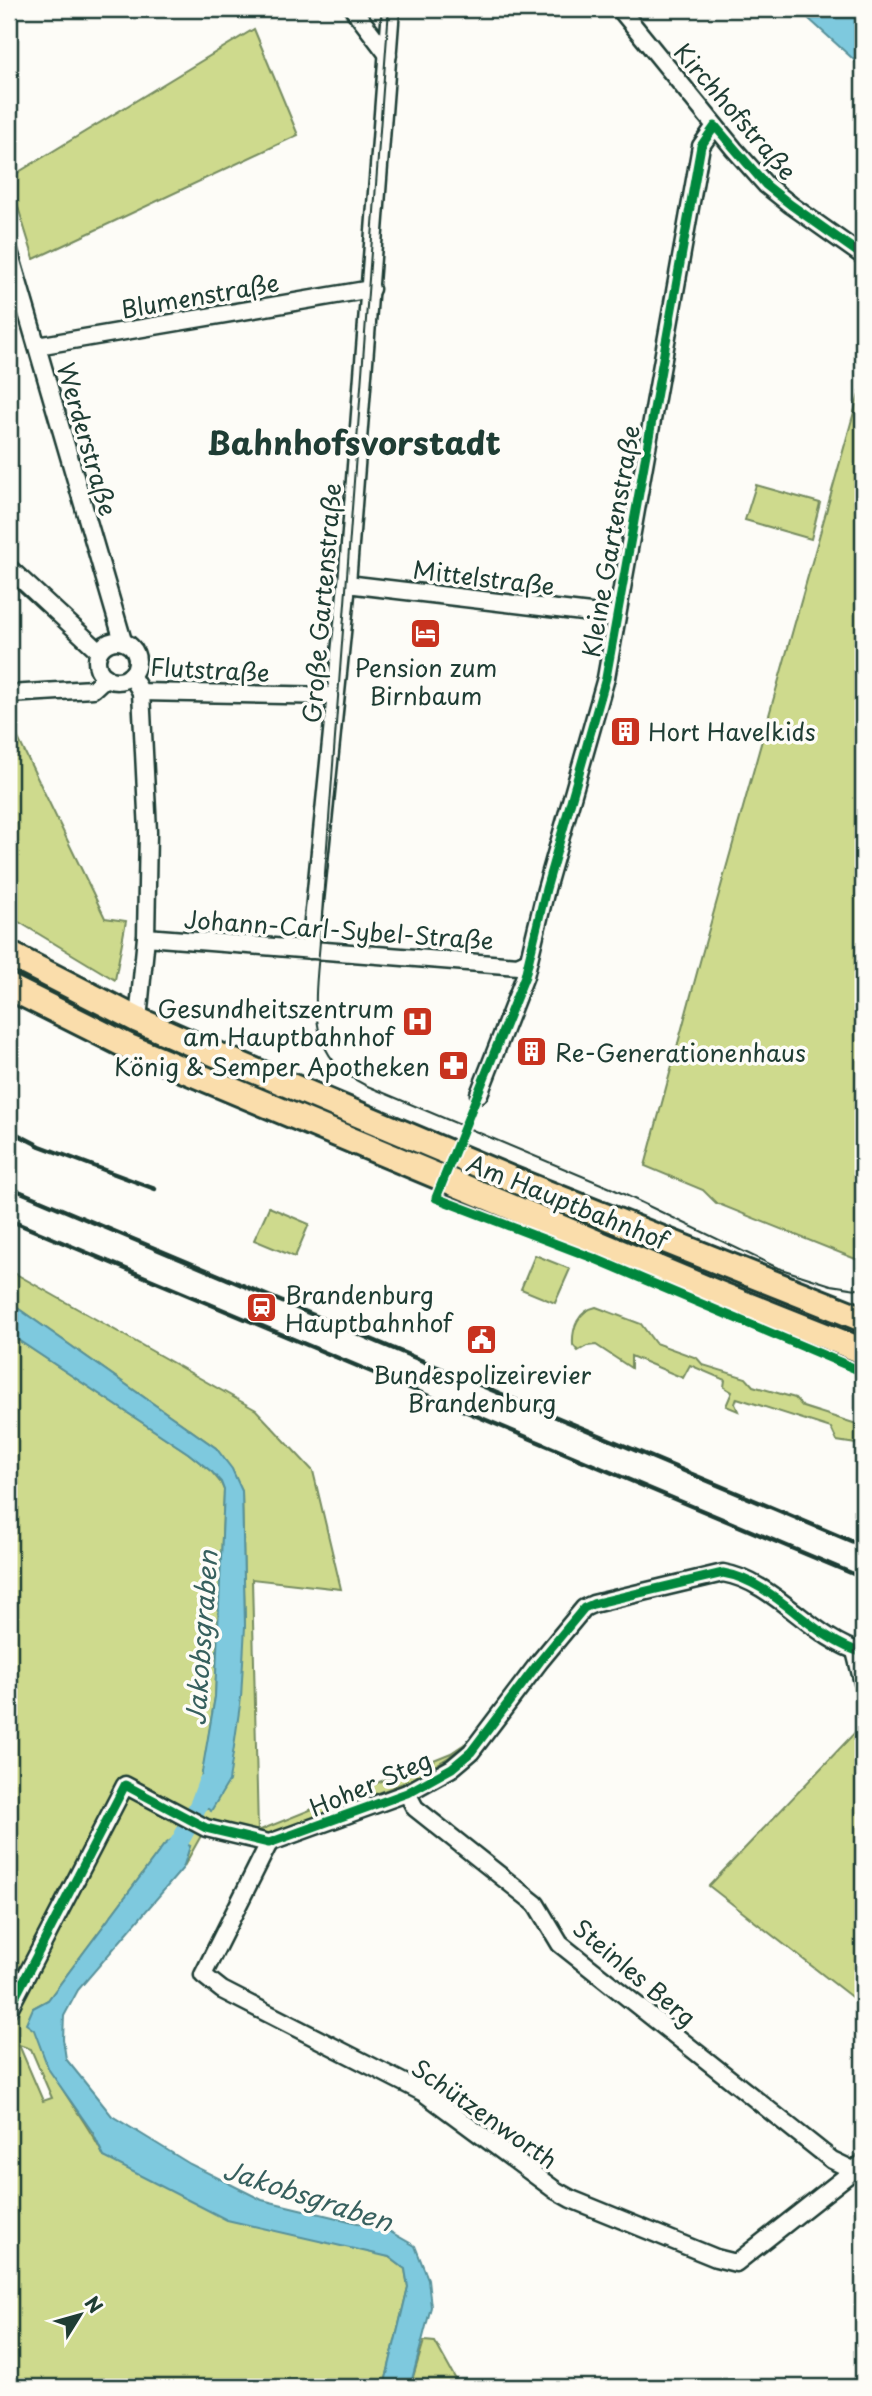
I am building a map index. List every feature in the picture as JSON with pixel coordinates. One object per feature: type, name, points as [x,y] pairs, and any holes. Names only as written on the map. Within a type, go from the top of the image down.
[{"type":"main road","name":"Am Hauptbahnhof","points":[[9,954],[138,1020],[509,1178],[863,1318]]},
{"type":"main road","name":"Am Hauptbahnhof","points":[[9,987],[129,1047],[728,1298],[863,1351]]},
{"type":"main road","points":[[129,1047],[138,1020]]},
{"type":"street","points":[[353,9],[388,55]]},
{"type":"street","name":"Große Gartenstraße","points":[[310,950],[347,584],[391,9]]},
{"type":"street","name":"Kirchhofstraße","points":[[620,9],[766,184],[859,253]]},
{"type":"street","name":"Kleine Gartenstraße","points":[[479,1094],[526,976],[606,678],[701,146],[715,125]]},
{"type":"street","name":"Werderstraße","points":[[9,251],[123,641],[133,648],[137,659],[131,676]]},
{"type":"street","name":"Blumenstraße","points":[[37,346],[371,289]]},
{"type":"street","points":[[9,568],[99,651]]},
{"type":"street","name":"Mittelstraße","points":[[347,584],[616,616]]},
{"type":"street","points":[[123,641],[109,642],[99,651],[98,668],[106,677],[119,681],[131,676]]},
{"type":"street","name":"Flutstraße","points":[[131,676],[141,692],[335,696]]},
{"type":"street","points":[[9,694],[93,690],[106,677]]},
{"type":"street","points":[[138,1020],[146,937],[148,832],[141,692]]},
{"type":"street","name":"Johann-Carl-Sybel-Straße","points":[[146,937],[518,966],[528,961]]},
{"type":"street","name":"Hoher Steg","points":[[269,1843],[407,1793],[452,1768],[471,1752],[584,1608],[593,1604],[723,1573],[737,1575],[765,1591],[811,1627],[859,1652]]},
{"type":"street","points":[[859,1652],[863,1682]]},
{"type":"street","points":[[9,2009],[125,1785],[206,1828],[269,1843]]},
{"type":"street","name":"Steinles Berg","points":[[407,1793],[415,1808],[536,1903],[560,1944],[832,2160],[858,2166]]},
{"type":"street","name":"Schützenworth","points":[[269,1843],[203,1975],[222,1990],[424,2093],[570,2199],[716,2258],[736,2263],[858,2166]]},
{"type":"green space","points":[[254,29],[298,135],[34,259],[9,178]]},
{"type":"green space","points":[[863,380],[863,1262],[716,1203],[703,1190],[645,1166]]},
{"type":"green space","points":[[756,485],[820,503],[811,539],[745,520]]},
{"type":"green space","points":[[9,734],[16,734],[105,918],[126,921],[115,980],[9,916]]},
{"type":"green space","points":[[269,1207],[309,1224],[295,1257],[254,1240]]},
{"type":"green space","points":[[535,1255],[570,1269],[555,1303],[521,1289]]},
{"type":"green space","points":[[9,1270],[256,1410],[313,1471],[341,1589],[252,1579],[258,1831],[451,1753],[466,1743],[413,1779],[280,1833],[248,1834],[179,1810],[177,1823],[202,1834],[183,1868],[190,1846],[164,1845],[48,2000],[33,2008],[36,2030],[50,2068],[104,2157],[389,2257],[405,2269],[408,2287],[384,2387],[9,2387],[9,1334],[188,1453],[212,1472],[224,1490],[215,1697],[198,1801],[245,1626],[242,1491],[216,1448],[9,1302]],"holes":[[[19,2045],[31,2049],[52,2098],[43,2101]]]},
{"type":"green space","points":[[596,1307],[641,1324],[655,1343],[697,1358],[703,1365],[746,1378],[753,1386],[795,1398],[803,1407],[863,1426],[863,1445],[837,1441],[831,1428],[737,1398],[735,1404],[738,1411],[726,1406],[732,1392],[724,1387],[725,1380],[690,1365],[683,1378],[631,1356],[631,1368],[596,1345],[578,1351],[573,1345],[577,1321],[585,1312]]},
{"type":"green space","points":[[863,1724],[863,2006],[709,1886]]},
{"type":"green space","points":[[424,2341],[435,2342],[460,2387],[410,2387]]},
{"type":"water","points":[[798,9],[863,9],[863,68]]},
{"type":"water","points":[[9,1302],[216,1448],[232,1469],[242,1491],[245,1626],[241,1698],[229,1781],[211,1811],[197,1801],[215,1697],[224,1490],[221,1482],[188,1453],[9,1334]]},
{"type":"water","points":[[175,1837],[190,1846],[183,1868],[78,1990],[64,2016],[66,2059],[112,2116],[190,2164],[262,2200],[387,2230],[415,2246],[428,2279],[431,2307],[410,2387],[384,2387],[408,2287],[405,2269],[389,2257],[227,2220],[104,2157],[93,2133],[49,2070],[34,2030],[26,2024],[33,2008],[48,2000],[164,1845]]},
{"type":"waterway","name":"Jakobsgraben","points":[[168,1860],[190,1822],[207,1782]]},
{"type":"tram line","points":[[389,9],[317,973],[317,1017],[321,1037],[329,1056],[344,1072],[365,1085],[613,1189],[778,1268],[831,1285],[863,1290]]},
{"type":"railway","points":[[9,1130],[40,1146],[155,1189]]},
{"type":"railway","points":[[9,1187],[863,1546]]},
{"type":"railway","points":[[9,1220],[863,1578]]},
{"type":"cycle path","points":[[863,256],[766,185],[715,126],[701,146],[606,678],[546,889],[525,976],[436,1198],[593,1258],[863,1372]]},
{"type":"cycle path","points":[[9,2009],[125,1785],[206,1828],[269,1843],[407,1793],[452,1768],[471,1752],[584,1608],[723,1573],[760,1587],[826,1635],[863,1653]]},
{"type":"place","name":"Pension zum Birnbaum","points":[[426,633]]},
{"type":"place","name":"Hort Havelkids","points":[[625,731]]},
{"type":"place","name":"Gesundheitszentrum am Hauptbahnhof","points":[[417,1022]]},
{"type":"place","name":"Re-Generationenhaus","points":[[532,1052]]},
{"type":"place","name":"König & Semper Apotheken","points":[[453,1066]]},
{"type":"place","name":"Brandenburg Hauptbahnhof","points":[[262,1308]]},
{"type":"place","name":"Bundespolizeirevier Brandenburg","points":[[482,1340]]},
{"type":"district","name":"Bahnhofsvorstadt","points":[[354,442]]}]
